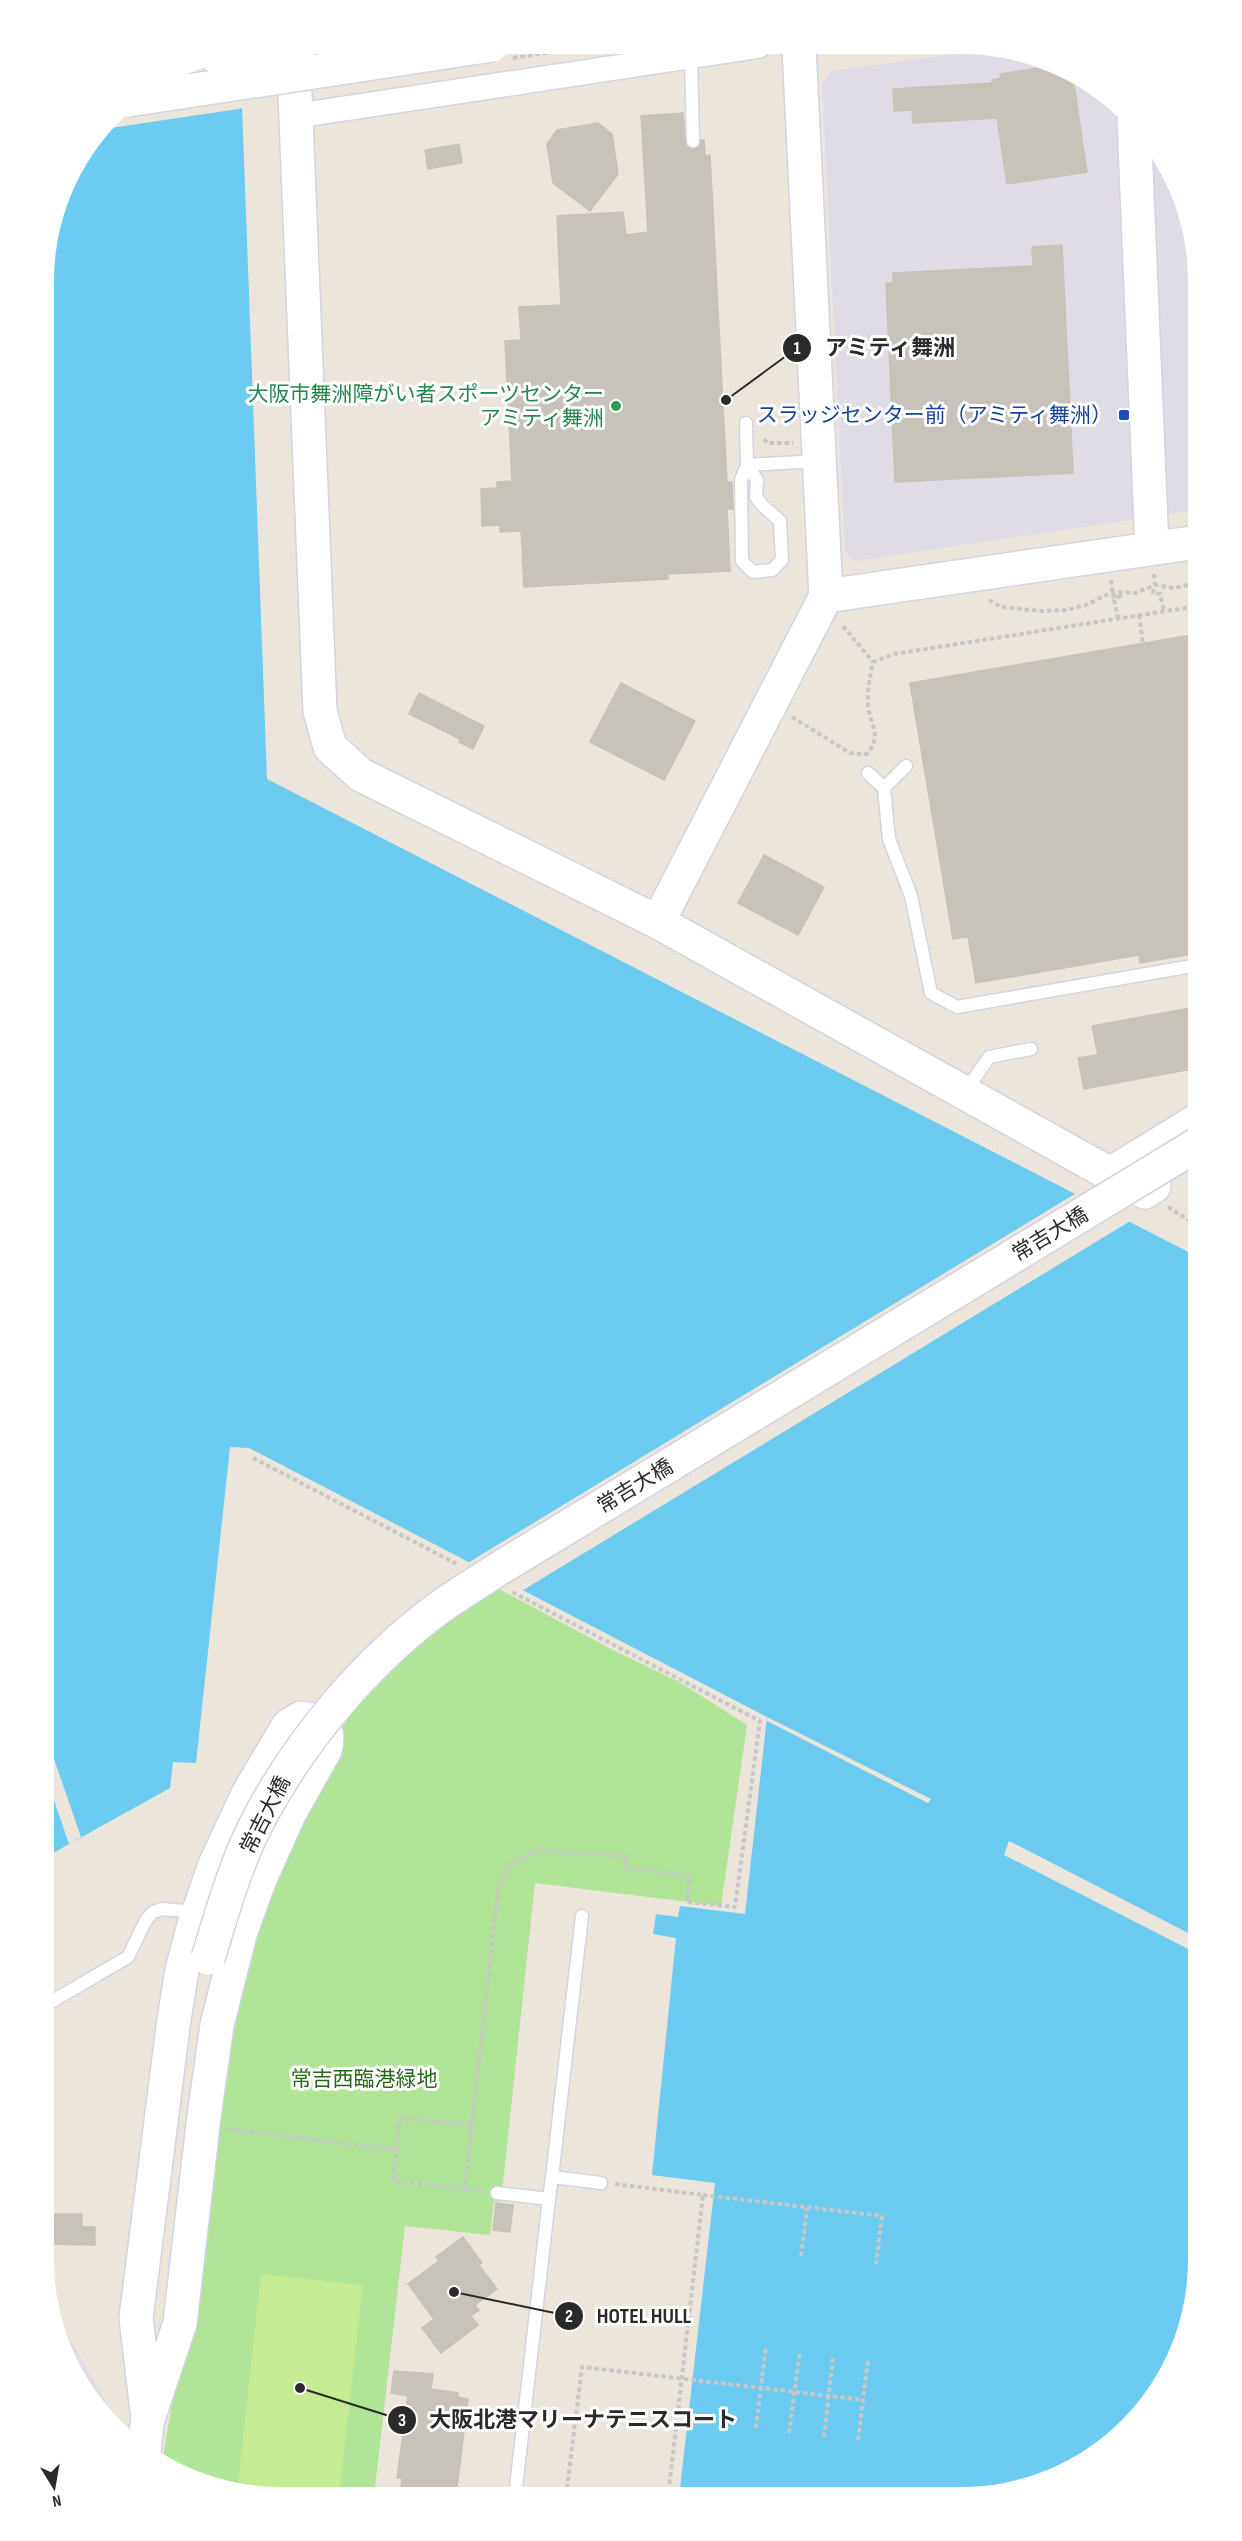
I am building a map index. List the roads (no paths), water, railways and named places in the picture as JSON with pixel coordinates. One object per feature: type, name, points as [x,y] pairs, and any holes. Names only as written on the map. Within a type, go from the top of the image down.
[{"type":"street","points":[[293,54],[320,711],[330,747],[361,775],[658,922],[1144,1192],[1188,1167]]},
{"type":"street","points":[[148,97],[432,54]]},
{"type":"street","points":[[295,116],[704,54]]},
{"type":"street","points":[[658,922],[826,596],[809,452],[799,54]]},
{"type":"street","points":[[1135,134],[1153,561]]},
{"type":"street","points":[[826,596],[1153,561],[1188,546]]},
{"type":"street","points":[[1110,1174],[1188,1126]]},
{"type":"street","name":"常吉大橋","points":[[148,2420],[158,2318],[195,2028],[208,1958],[236,1872],[256,1824],[295,1759],[336,1707],[364,1676],[432,1613],[500,1568],[1188,1150]]},
{"type":"street","points":[[145,2442],[148,2420],[180,2323],[217,2025],[240,1934],[258,1881],[289,1814],[325,1750],[328,1733],[320,1721],[310,1718],[294,1720],[288,1726],[248,1794],[215,1865],[198,1912],[183,1970],[174,2019],[136,2318],[148,2420]]},
{"type":"lane","points":[[691,56],[693,141]]},
{"type":"lane","points":[[746,423],[747,465],[741,480],[742,561],[753,572],[772,570],[782,560],[780,521],[756,497],[757,480],[747,465]]},
{"type":"lane","points":[[747,465],[809,452]]},
{"type":"lane","points":[[884,788],[906,766]]},
{"type":"lane","points":[[868,773],[884,788],[889,839],[911,896],[931,993],[957,1007],[1188,967]]},
{"type":"lane","points":[[964,1093],[989,1057],[1031,1049]]},
{"type":"lane","points":[[54,2000],[128,1957],[146,1920],[153,1912],[162,1908],[198,1912]]},
{"type":"lane","points":[[515,2487],[582,1916]]},
{"type":"lane","points":[[552,2177],[600,2182]]},
{"type":"lane","points":[[497,2193],[549,2199]]},
{"type":"water","points":[[240,58],[267,779],[1188,1252],[1188,2275],[1184,2304],[1176,2333],[1158,2374],[1122,2421],[1087,2449],[1048,2470],[1005,2483],[976,2487],[680,2487],[715,2183],[652,2175],[676,1938],[653,1934],[656,1914],[678,1917],[680,1906],[745,1914],[767,1717],[249,1448],[230,1447],[196,1763],[173,1762],[170,1788],[54,1852],[54,266],[58,237],[71,194],[84,167],[110,131],[131,110],[167,84],[194,71]]},
{"type":"place","name":"アミティ舞洲","points":[[726,400]]},
{"type":"place","name":"大阪市舞洲障がい者スポーツセンター アミティ舞洲","points":[[616,406]]},
{"type":"place","name":"スラッジセンター前（アミティ舞洲）","points":[[1124,415]]},
{"type":"place","name":"HOTEL HULL","points":[[454,2292]]},
{"type":"place","name":"大阪北港マリーナテニスコート","points":[[300,2388]]},
{"type":"park label","name":"常吉西臨港緑地","points":[[364,2079]]}]
